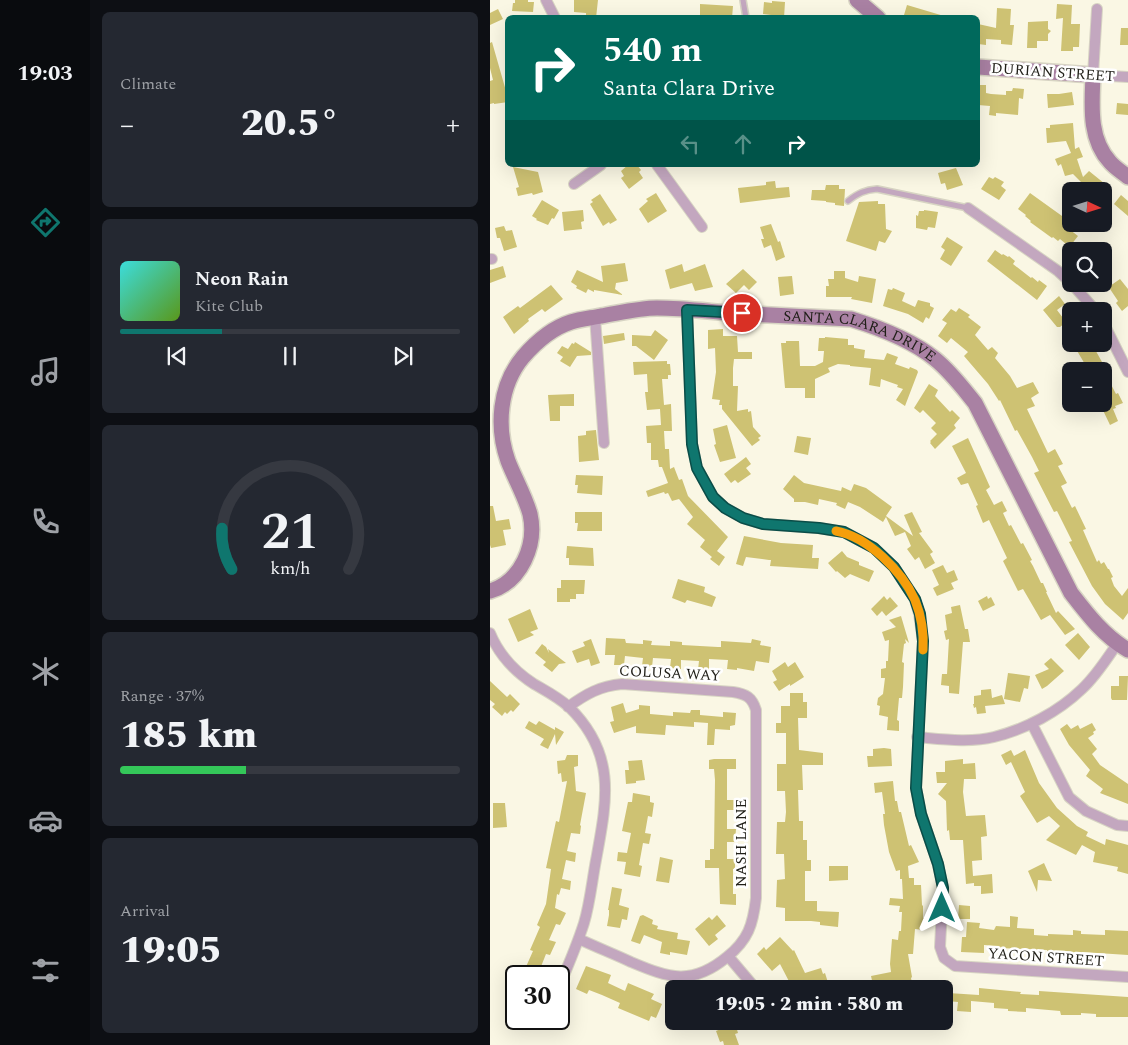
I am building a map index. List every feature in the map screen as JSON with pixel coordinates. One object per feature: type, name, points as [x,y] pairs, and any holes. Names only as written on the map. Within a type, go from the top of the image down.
[{"type":"street","points":[[546,0],[554,15]]},
{"type":"street","points":[[857,0],[874,15]]},
{"type":"street","points":[[1097,9],[1091,114],[1097,140],[1109,162],[1128,177]]},
{"type":"street","name":"DURIAN STREET","points":[[980,67],[1128,77]]},
{"type":"street","points":[[574,184],[597,167]]},
{"type":"street","points":[[658,167],[702,226]]},
{"type":"street","points":[[968,208],[1062,275]]},
{"type":"street","points":[[1078,292],[1088,302]]},
{"type":"street","name":"SANTA CLARA DRIVE","points":[[490,591],[506,583],[522,565],[529,550],[532,532],[530,514],[509,462],[501,433],[502,407],[506,387],[520,360],[541,339],[571,322],[656,308],[851,320],[869,325],[914,345],[935,359],[956,379],[975,403],[1071,594],[1092,620],[1123,647]]},
{"type":"street","points":[[687,310],[692,444],[697,468],[713,497],[725,508],[743,518],[763,524],[819,528],[844,532],[874,548],[894,567],[915,599],[920,614],[923,641],[917,737],[952,740],[993,737],[1032,724],[1058,708],[1081,690],[1101,667],[1123,647]]},
{"type":"street","points":[[595,317],[604,443]]},
{"type":"street","points":[[1112,340],[1128,372]]},
{"type":"street","points":[[490,633],[503,657],[515,670],[557,697],[568,707],[590,734],[600,754],[605,774],[606,809],[585,920],[568,965]]},
{"type":"street","name":"COLUSA WAY","points":[[568,707],[596,688],[610,685],[622,684],[733,692],[746,694],[753,702],[756,710],[756,721]]},
{"type":"street","name":"NASH LANE","points":[[728,956],[740,945],[751,928],[756,898],[756,721]]},
{"type":"street","points":[[1032,724],[1069,797],[1086,811],[1117,825],[1128,826]]},
{"type":"street","name":"YACON STREET","points":[[917,737],[916,788],[921,814],[938,864],[943,888],[940,947],[944,958],[955,966],[1128,978]]},
{"type":"street","points":[[579,939],[660,974],[676,977],[692,976],[708,970],[728,956],[748,980]]},
{"type":"lane","points":[[743,0],[746,15]]},
{"type":"lane","points":[[848,201],[866,190],[877,189],[968,208]]},
{"type":"building","points":[[515,0],[534,2],[533,12],[512,11]]},
{"type":"building","points":[[574,0],[598,0],[596,15],[574,12]]},
{"type":"building","points":[[772,1],[785,2],[784,15],[763,14],[764,2],[772,3]]},
{"type":"building","points":[[700,4],[733,6],[732,15],[700,15]]},
{"type":"building","points":[[1057,4],[1072,5],[1071,24],[1080,24],[1079,47],[1073,47],[1073,51],[1061,51],[1063,18],[1056,19]]},
{"type":"building","points":[[907,5],[941,15],[904,15]]},
{"type":"building","points":[[997,8],[1011,9],[1010,25],[1014,25],[1012,45],[1001,44],[1001,40],[986,39],[986,45],[980,44],[980,24],[996,28]]},
{"type":"building","points":[[498,9],[503,19],[490,25],[490,13]]},
{"type":"building","points":[[1048,21],[1048,29],[1051,31],[1048,34],[1048,41],[1037,41],[1037,48],[1027,48],[1028,22]]},
{"type":"building","points":[[1121,28],[1128,28],[1128,45],[1120,45]]},
{"type":"building","points":[[492,42],[505,88],[505,102],[490,104],[490,81],[493,80],[490,68],[490,43]]},
{"type":"building","points":[[980,85],[986,85],[986,93],[991,94],[1006,95],[1006,91],[1012,91],[1013,88],[1024,89],[1023,99],[1019,98],[1018,115],[996,113],[996,116],[989,115],[990,106],[980,105]]},
{"type":"building","points":[[1072,92],[1074,105],[1048,108],[1047,94]]},
{"type":"building","points":[[1117,103],[1128,104],[1128,115],[1116,114]]},
{"type":"building","points":[[1073,123],[1075,149],[1079,147],[1083,157],[1077,159],[1083,177],[1089,171],[1103,182],[1081,182],[1073,174],[1065,176],[1061,164],[1058,166],[1055,159],[1071,153],[1066,141],[1047,143],[1046,128],[1050,128],[1050,125]]},
{"type":"building","points":[[513,167],[538,172],[543,192],[518,196],[516,188],[519,187]]},
{"type":"building","points":[[626,167],[639,167],[643,178],[629,189],[621,178],[624,176],[621,171]]},
{"type":"building","points":[[956,168],[963,185],[947,190],[945,183],[941,184],[938,173]]},
{"type":"building","points":[[989,177],[993,179],[995,177],[1004,182],[1001,186],[1006,190],[999,200],[981,189]]},
{"type":"building","points":[[775,181],[776,188],[789,187],[790,197],[740,203],[738,188],[766,185],[766,182]]},
{"type":"building","points":[[826,185],[839,185],[839,189],[845,189],[844,206],[826,201],[811,200],[812,190],[825,190]]},
{"type":"building","points":[[656,193],[667,211],[648,223],[639,209],[648,201],[646,199]]},
{"type":"building","points":[[1030,193],[1062,216],[1062,232],[1073,232],[1078,236],[1073,242],[1064,242],[1060,239],[1058,241],[1030,222],[1026,215],[1018,209]]},
{"type":"building","points":[[600,194],[617,220],[603,226],[590,204],[593,202],[591,200]]},
{"type":"building","points":[[1121,195],[1128,201],[1128,216],[1114,204]]},
{"type":"building","points":[[542,200],[559,210],[548,225],[536,220],[532,216]]},
{"type":"building","points":[[878,201],[878,204],[885,204],[886,229],[892,231],[885,243],[879,241],[876,251],[846,241],[859,202]]},
{"type":"building","points":[[583,210],[584,221],[581,222],[582,229],[564,231],[562,212]]},
{"type":"building","points":[[919,211],[938,212],[935,228],[928,227],[927,230],[916,228],[916,215],[918,216]]},
{"type":"building","points":[[771,224],[778,242],[780,241],[785,257],[776,261],[771,245],[764,248],[761,239],[764,239],[760,227]]},
{"type":"building","points":[[504,226],[506,231],[512,230],[517,247],[504,251],[500,238],[497,238],[495,228]]},
{"type":"building","points":[[947,237],[963,247],[951,266],[940,259],[945,250],[941,247]]},
{"type":"building","points":[[995,250],[1002,255],[1009,256],[1015,261],[1013,264],[1031,278],[1038,282],[1039,280],[1047,286],[1037,300],[987,261]]},
{"type":"building","points":[[625,263],[628,281],[616,283],[615,289],[623,295],[594,290],[594,292],[588,289],[586,293],[576,288],[577,286],[571,282],[577,270],[603,282],[601,266]]},
{"type":"building","points":[[682,264],[684,272],[705,264],[713,287],[695,291],[692,283],[670,289],[665,270]]},
{"type":"building","points":[[503,266],[506,277],[490,283],[490,270]]},
{"type":"building","points":[[743,269],[757,282],[749,290],[744,285],[736,293],[726,284]]},
{"type":"building","points":[[834,271],[845,271],[845,278],[858,282],[859,276],[876,279],[872,303],[851,299],[852,297],[826,297],[826,286],[829,286],[828,279],[834,279]]},
{"type":"building","points":[[792,276],[794,294],[780,296],[778,277]]},
{"type":"building","points":[[1120,279],[1128,289],[1128,306],[1122,311],[1116,303],[1118,301],[1112,292],[1112,285]]},
{"type":"building","points":[[551,285],[563,299],[545,312],[542,309],[528,319],[529,321],[514,334],[503,317],[518,306],[520,308]]},
{"type":"building","points":[[893,288],[905,293],[902,301],[915,307],[918,300],[930,303],[930,306],[934,308],[929,319],[926,317],[923,323],[908,314],[883,306],[888,289],[892,290]]},
{"type":"building","points":[[1059,296],[1064,302],[1062,306],[1057,310],[1062,317],[1062,325],[1057,327],[1043,310]]},
{"type":"building","points":[[959,308],[970,315],[968,317],[981,327],[975,335],[988,350],[992,347],[998,353],[995,358],[1017,388],[1033,382],[1039,393],[1031,398],[1035,406],[1027,409],[1048,453],[1055,449],[1063,464],[1058,466],[1067,483],[1061,486],[1072,508],[1075,506],[1086,529],[1083,530],[1097,562],[1099,560],[1101,564],[1104,562],[1113,577],[1111,578],[1114,586],[1122,596],[1128,588],[1128,613],[1123,620],[1105,604],[1092,586],[1069,542],[1072,541],[1057,511],[1054,512],[1034,473],[1039,471],[1017,430],[1015,431],[1000,400],[964,356],[968,352],[951,338],[947,343],[938,336],[947,323],[942,320],[951,309],[956,312]]},
{"type":"building","points":[[723,329],[723,336],[737,336],[738,352],[752,352],[752,359],[734,359],[733,386],[738,386],[737,411],[748,409],[748,412],[751,411],[753,427],[761,436],[758,438],[760,440],[752,446],[722,409],[722,405],[719,405],[720,400],[712,399],[716,372],[715,348],[708,349],[708,330]]},
{"type":"building","points":[[655,330],[668,340],[654,360],[636,346],[632,346],[632,335],[651,336]]},
{"type":"building","points":[[624,333],[625,340],[604,344],[603,336]]},
{"type":"building","points":[[819,338],[848,339],[848,345],[854,345],[854,348],[865,350],[864,358],[884,360],[887,353],[898,357],[895,364],[917,370],[918,372],[905,406],[896,400],[903,389],[897,387],[898,385],[881,379],[880,387],[869,385],[871,368],[838,364],[828,368],[830,372],[815,379],[815,398],[805,398],[805,388],[785,388],[781,343],[799,341],[800,366],[815,366],[823,362],[824,351],[818,351]]},
{"type":"building","points":[[575,342],[591,352],[591,355],[577,356],[570,367],[560,361],[563,357],[557,353],[562,346],[568,349]]},
{"type":"building","points":[[1078,352],[1096,352],[1102,362],[1084,362]]},
{"type":"building","points":[[667,361],[667,364],[670,364],[671,375],[668,375],[668,379],[662,379],[664,405],[671,404],[672,431],[664,431],[665,449],[669,449],[670,469],[674,467],[679,480],[682,479],[688,496],[728,537],[717,551],[725,557],[719,566],[700,547],[705,540],[687,524],[693,517],[679,499],[672,501],[668,493],[665,494],[664,492],[648,497],[646,491],[668,483],[662,467],[659,467],[658,460],[651,460],[651,443],[647,443],[646,426],[661,425],[660,409],[647,410],[645,392],[648,392],[647,374],[634,375],[633,362]]},
{"type":"building","points":[[929,384],[938,390],[935,396],[950,412],[952,410],[960,418],[954,425],[956,428],[935,449],[930,441],[937,434],[931,428],[936,423],[923,410],[920,413],[914,408]]},
{"type":"building","points":[[1112,386],[1123,403],[1115,406],[1116,408],[1113,409],[1118,421],[1110,425],[1104,412],[1112,412]]},
{"type":"building","points":[[574,394],[574,406],[560,406],[560,421],[550,421],[548,395]]},
{"type":"building","points":[[727,425],[736,458],[720,462],[714,445],[716,444],[713,429]]},
{"type":"building","points":[[596,430],[599,460],[579,462],[578,436],[586,435],[586,431]]},
{"type":"building","points":[[797,436],[811,438],[808,455],[794,452]]},
{"type":"building","points":[[968,438],[990,487],[986,490],[994,505],[1002,501],[1007,511],[1003,513],[1009,526],[1011,525],[1021,544],[1023,543],[1056,613],[1058,611],[1075,629],[1065,635],[1050,615],[1041,620],[1023,589],[1018,591],[1003,561],[1007,558],[989,520],[983,523],[976,506],[978,505],[968,483],[961,485],[957,478],[966,473],[952,446]]},
{"type":"building","points":[[746,457],[751,464],[746,468],[751,474],[738,483],[735,480],[731,483],[724,474]]},
{"type":"building","points":[[576,475],[603,476],[602,495],[577,493],[578,485],[575,485]]},
{"type":"building","points":[[794,475],[804,483],[841,491],[842,487],[851,491],[854,484],[866,488],[892,507],[886,516],[913,536],[904,515],[912,512],[922,532],[919,533],[933,552],[930,554],[935,563],[925,569],[919,557],[915,560],[907,549],[911,546],[905,532],[895,536],[886,517],[883,522],[860,507],[848,502],[845,509],[836,505],[837,503],[819,499],[818,505],[794,502],[794,499],[783,489]]},
{"type":"building","points":[[490,506],[493,506],[496,521],[509,519],[511,529],[503,530],[506,545],[491,548]]},
{"type":"building","points":[[575,512],[602,512],[602,531],[577,531],[578,523],[575,523]]},
{"type":"building","points":[[744,536],[781,543],[813,545],[812,558],[819,558],[818,569],[770,566],[771,560],[746,557],[743,566],[736,564]]},
{"type":"building","points":[[567,546],[593,548],[594,566],[569,565],[569,558],[566,558]]},
{"type":"building","points":[[842,551],[847,557],[859,562],[859,565],[874,571],[869,582],[850,574],[845,578],[828,563]]},
{"type":"building","points":[[943,565],[947,573],[954,570],[958,580],[951,583],[954,589],[937,596],[933,588],[939,585],[932,570]]},
{"type":"building","points":[[678,579],[705,587],[704,592],[716,597],[712,607],[687,600],[685,603],[672,598]]},
{"type":"building","points":[[561,580],[585,580],[584,594],[576,594],[576,599],[570,599],[570,602],[557,602],[557,588],[561,588]]},
{"type":"building","points":[[884,596],[887,600],[890,597],[898,606],[886,616],[882,611],[877,616],[871,609]]},
{"type":"building","points":[[987,596],[988,599],[991,597],[995,605],[983,611],[978,601]]},
{"type":"building","points":[[960,605],[970,642],[963,642],[959,694],[949,693],[949,686],[941,685],[942,674],[947,674],[949,639],[946,640],[944,631],[947,630],[945,615],[952,613],[951,607]]},
{"type":"building","points":[[530,609],[538,629],[530,632],[534,635],[518,642],[508,619]]},
{"type":"building","points":[[901,616],[909,643],[905,639],[906,643],[904,644],[902,662],[904,663],[902,698],[899,698],[897,720],[899,721],[899,731],[887,730],[888,717],[879,715],[880,706],[877,705],[878,698],[883,694],[885,678],[881,678],[881,669],[886,668],[886,661],[888,661],[889,640],[885,641],[882,632],[896,627],[889,620]]},
{"type":"building","points":[[1078,633],[1090,647],[1079,660],[1065,645]]},
{"type":"building","points":[[606,638],[625,639],[626,643],[643,644],[643,640],[652,641],[651,645],[670,646],[670,641],[682,642],[682,645],[718,647],[721,647],[721,641],[751,643],[752,639],[761,641],[760,645],[771,647],[769,663],[756,661],[754,671],[737,668],[737,670],[727,669],[728,660],[709,659],[709,670],[698,670],[699,661],[681,660],[681,669],[670,668],[671,659],[653,658],[652,667],[642,666],[643,658],[625,656],[624,665],[614,665],[615,655],[605,655]]},
{"type":"building","points":[[591,639],[600,663],[591,666],[589,659],[577,663],[572,651],[585,646],[583,642]]},
{"type":"building","points":[[542,644],[549,653],[548,649],[566,663],[559,664],[552,672],[543,665],[546,662],[535,653]]},
{"type":"building","points":[[1051,658],[1064,671],[1042,689],[1035,675],[1049,669],[1044,664]]},
{"type":"building","points":[[785,662],[788,667],[795,662],[804,677],[779,691],[773,682],[777,680],[772,671]]},
{"type":"building","points":[[1008,673],[1030,676],[1028,689],[1024,688],[1020,702],[1004,699]]},
{"type":"building","points":[[1119,676],[1128,676],[1127,700],[1112,700],[1111,698],[1111,686],[1119,686]]},
{"type":"building","points":[[490,681],[507,697],[510,694],[520,704],[513,712],[511,710],[507,714],[505,712],[502,716],[492,707],[495,704],[490,700]]},
{"type":"building","points":[[991,689],[992,698],[1002,695],[1005,704],[985,706],[986,713],[977,714],[976,707],[974,708],[973,704],[974,696],[981,695],[981,690]]},
{"type":"building","points":[[790,693],[803,693],[803,702],[807,702],[807,718],[798,718],[799,750],[823,753],[823,765],[802,765],[803,790],[798,790],[799,821],[803,821],[803,840],[807,840],[807,860],[811,860],[811,871],[805,871],[805,901],[817,901],[817,911],[839,912],[838,927],[820,925],[820,922],[785,921],[785,908],[776,907],[777,880],[785,879],[784,854],[776,854],[777,822],[785,822],[786,812],[785,791],[777,791],[777,764],[786,764],[786,733],[776,733],[776,723],[781,723],[781,706],[790,706]]},
{"type":"building","points":[[623,703],[626,713],[639,709],[639,705],[650,706],[650,714],[673,716],[673,712],[690,713],[691,710],[700,710],[700,715],[723,717],[723,712],[736,713],[735,725],[730,726],[730,730],[715,729],[714,745],[707,745],[708,723],[694,722],[694,727],[666,725],[665,735],[636,733],[636,726],[614,733],[610,722],[614,721],[611,707]]},
{"type":"building","points":[[529,721],[536,725],[539,721],[555,730],[555,727],[564,732],[556,745],[555,734],[548,749],[540,745],[544,739],[525,728]]},
{"type":"building","points":[[1092,723],[1096,730],[1088,738],[1097,749],[1092,754],[1100,765],[1128,784],[1128,804],[1100,793],[1103,789],[1086,776],[1090,770],[1069,745],[1060,729],[1067,724],[1071,729],[1078,725],[1080,729]]},
{"type":"building","points":[[873,749],[891,749],[892,766],[868,767],[867,756],[873,756]]},
{"type":"building","points":[[1011,750],[1014,756],[1025,750],[1039,783],[1057,808],[1077,826],[1088,832],[1086,836],[1105,845],[1106,839],[1128,845],[1128,874],[1117,871],[1118,867],[1093,862],[1095,852],[1082,845],[1076,855],[1046,840],[1060,826],[1049,816],[1037,823],[1020,796],[1025,792],[1011,762],[1006,765],[1001,755]]},
{"type":"building","points":[[567,755],[578,755],[578,766],[574,767],[576,791],[586,793],[580,834],[571,833],[567,851],[576,853],[575,862],[566,860],[562,879],[571,881],[570,890],[561,888],[559,895],[557,894],[555,908],[566,913],[560,925],[556,924],[549,940],[556,942],[550,955],[546,954],[542,965],[527,965],[533,951],[530,950],[540,927],[537,925],[546,904],[551,869],[546,868],[556,821],[559,822],[567,781],[562,782],[561,773],[558,774],[557,761],[565,760]]},
{"type":"building","points":[[736,759],[736,769],[727,769],[727,800],[736,800],[735,810],[727,810],[727,829],[736,829],[735,842],[727,842],[727,859],[735,859],[733,894],[736,894],[736,905],[720,904],[719,868],[705,868],[705,860],[710,860],[710,849],[714,849],[715,780],[714,769],[709,769],[709,760]]},
{"type":"building","points":[[963,759],[963,764],[975,763],[976,779],[964,779],[963,792],[966,816],[985,815],[987,836],[981,837],[982,860],[972,861],[973,876],[992,874],[993,893],[981,894],[981,886],[974,886],[974,883],[966,884],[963,840],[950,840],[949,830],[947,831],[946,801],[938,794],[947,783],[937,783],[936,772],[945,772],[945,761]]},
{"type":"building","points":[[642,760],[645,780],[626,784],[625,770],[629,770],[628,761]]},
{"type":"building","points":[[893,781],[895,801],[897,801],[899,812],[901,812],[909,846],[911,845],[919,862],[908,866],[909,878],[914,878],[914,885],[921,885],[924,918],[923,930],[915,929],[913,954],[908,954],[911,980],[872,980],[871,976],[891,972],[892,939],[898,940],[899,931],[901,931],[902,912],[899,912],[900,906],[889,905],[890,898],[903,899],[900,870],[896,871],[889,852],[884,825],[883,814],[885,814],[882,792],[875,793],[874,783]]},
{"type":"building","points":[[633,793],[650,796],[650,802],[654,803],[652,817],[648,816],[645,833],[651,834],[649,844],[643,843],[639,865],[642,866],[640,877],[624,874],[626,862],[617,861],[618,852],[627,853],[631,833],[622,831],[628,802],[632,802]]},
{"type":"building","points":[[493,803],[505,803],[507,827],[493,828]]},
{"type":"building","points":[[660,857],[673,860],[669,883],[656,881]]},
{"type":"building","points":[[1044,863],[1052,881],[1038,880],[1037,892],[1028,871]]},
{"type":"building","points":[[829,866],[848,866],[848,880],[829,881]]},
{"type":"building","points":[[612,887],[622,889],[619,905],[629,908],[627,920],[622,919],[620,928],[607,926]]},
{"type":"building","points":[[959,905],[970,906],[970,919],[958,919]]},
{"type":"building","points":[[643,915],[653,920],[652,924],[658,926],[657,929],[678,933],[677,939],[690,941],[687,955],[670,952],[670,955],[660,953],[662,942],[644,935],[640,944],[631,941],[640,916]]},
{"type":"building","points":[[717,915],[726,926],[715,935],[718,939],[709,946],[695,929],[709,917],[712,920]]},
{"type":"building","points":[[1010,916],[1018,917],[1017,928],[1034,929],[1034,935],[1073,935],[1073,930],[1081,931],[1081,934],[1105,935],[1105,930],[1128,931],[1128,955],[1047,952],[1047,950],[999,948],[999,946],[984,945],[984,953],[961,952],[962,937],[966,937],[967,922],[980,923],[979,928],[994,930],[996,926],[1010,927]]},
{"type":"building","points":[[780,937],[794,950],[805,973],[821,968],[827,980],[788,980],[780,964],[772,971],[757,954],[764,947],[766,950]]},
{"type":"building","points":[[586,966],[611,975],[608,983],[625,991],[628,983],[654,994],[651,999],[662,1004],[656,1018],[651,1016],[649,1021],[618,1008],[620,1003],[602,995],[589,990],[587,994],[576,989]]},
{"type":"building","points":[[979,988],[1021,992],[1020,994],[1039,995],[1039,991],[1128,997],[1128,1017],[1096,1017],[1096,1014],[1081,1013],[1081,1015],[1061,1015],[1060,1011],[1026,1008],[1026,1012],[1008,1011],[1008,1009],[994,1008],[994,1003],[971,1001],[971,1012],[957,1011],[958,1002],[953,1002],[953,993],[979,995]]},
{"type":"building","points":[[737,1030],[738,1033],[735,1034],[739,1045],[724,1045],[723,1041],[720,1042],[716,1031]]},
{"type":"slow traffic","points":[[836,531],[844,532],[874,548],[894,567],[915,599],[920,614],[923,650]]},
{"type":"route","points":[[742,313],[687,310],[692,444],[697,468],[713,497],[725,508],[743,518],[763,524],[819,528],[844,532],[874,548],[894,567],[915,599],[920,614],[923,641],[916,788],[921,814],[938,864],[943,888],[942,908]]}]
